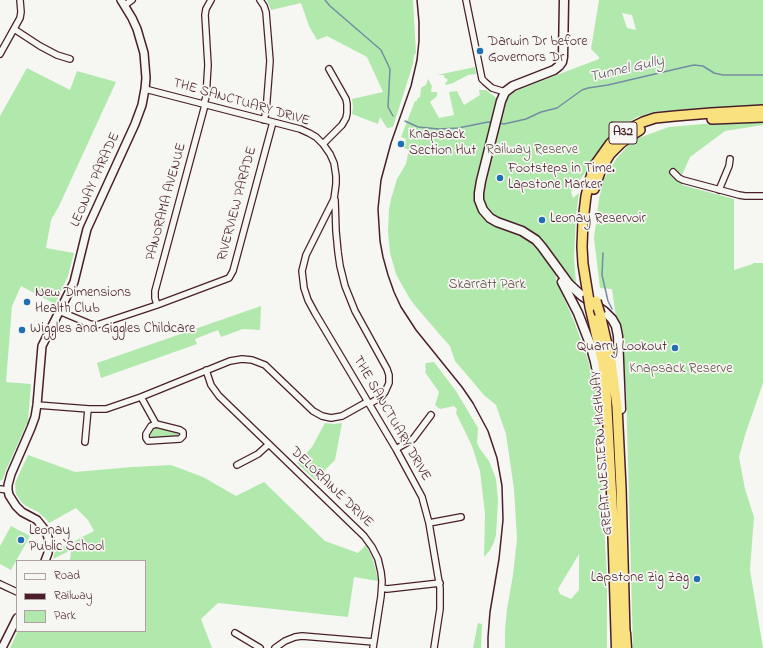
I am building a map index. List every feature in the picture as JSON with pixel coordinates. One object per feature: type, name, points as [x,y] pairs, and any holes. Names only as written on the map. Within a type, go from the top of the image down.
[{"type":"highway","name":"GREAT WESTERN HIGHWAY","points":[[613,520],[616,488],[615,386],[609,350],[600,314],[588,295],[582,247],[586,196],[595,165],[602,154],[616,138],[629,129],[655,118],[704,113],[763,110]]},
{"type":"highway","name":"GREAT WESTERN HIGHWAY","points":[[625,633],[616,488],[603,364],[593,304],[590,275],[588,234],[591,202],[595,184],[600,169],[615,148],[638,131],[658,124],[674,121],[763,117]]},
{"type":"highway","points":[[613,520],[617,648]]},
{"type":"highway","points":[[625,633],[626,648]]},
{"type":"main road","points":[[546,252],[578,313],[590,344],[601,391],[606,473],[616,488],[622,477],[618,336],[614,323],[608,315],[577,292],[569,284],[546,252],[538,242],[522,231],[494,220],[482,209],[479,200],[479,190],[501,101],[505,92],[513,86],[554,70],[563,59],[564,0]]},
{"type":"street","points":[[0,54],[21,14],[20,0]]},
{"type":"street","points":[[123,3],[132,0]]},
{"type":"street","name":"PANORAMA AVENUE","points":[[157,305],[155,291],[206,97],[208,64],[205,15],[206,9],[211,0]]},
{"type":"street","points":[[260,0],[266,12],[270,61],[264,120]]},
{"type":"street","points":[[466,0],[482,79],[494,88],[505,92]]},
{"type":"street","name":"LEONAY PARADE","points":[[8,490],[11,474],[33,422],[37,405],[41,349],[44,340],[75,280],[87,229],[138,119],[145,89],[146,67],[137,29],[123,3]]},
{"type":"street","points":[[14,29],[40,46],[57,55],[70,59]]},
{"type":"street","points":[[323,144],[345,121],[348,111],[344,95],[329,69]]},
{"type":"street","name":"THE SANCTUARY DRIVE","points":[[145,89],[300,129],[316,137],[330,154],[336,171],[334,199],[306,255],[302,271],[302,282],[314,313],[396,449],[422,497],[429,523],[440,583],[440,609],[434,648]]},
{"type":"street","name":"RIVERVIEW PARADE","points":[[59,311],[90,324],[97,325],[230,278],[273,122]]},
{"type":"street","points":[[719,190],[729,166],[730,159]]},
{"type":"street","points":[[672,172],[683,180],[719,190],[743,196],[763,196]]},
{"type":"street","points":[[37,405],[101,410],[110,408],[237,359],[246,359],[261,363],[269,368],[313,411],[325,417],[335,418],[342,416],[381,397],[389,383],[389,375],[354,311],[348,296],[340,266],[336,238],[334,199]]},
{"type":"street","points":[[326,214],[331,214],[335,217]]},
{"type":"street","name":"DELORAINE DRIVE","points":[[206,370],[215,392],[364,536],[372,548],[378,559],[382,588],[374,645]]},
{"type":"street","points":[[141,397],[156,424],[180,430],[183,432],[183,436],[180,439],[148,441],[146,434],[151,426],[156,424]]},
{"type":"street","points":[[85,442],[88,409]]},
{"type":"street","points":[[396,449],[415,438],[431,415]]},
{"type":"street","points":[[237,465],[256,456],[269,444]]},
{"type":"street","points":[[0,489],[8,490],[12,501],[18,508],[22,512],[37,520],[46,530],[49,544],[45,560]]},
{"type":"street","points":[[429,523],[461,517]]},
{"type":"street","points":[[382,588],[387,589],[440,583]]},
{"type":"street","points":[[0,584],[16,592]]},
{"type":"street","points":[[2,648],[16,620]]},
{"type":"street","points":[[235,633],[260,648]]},
{"type":"street","points":[[275,648],[285,641],[302,636],[374,645]]},
{"type":"green space","points":[[267,0],[413,0],[416,53],[414,55],[413,64],[393,127],[387,128],[380,117],[378,124],[352,114],[352,99],[383,92],[367,57],[327,36],[317,40],[309,26],[301,3],[271,10]]},
{"type":"green space","points":[[599,0],[763,0],[763,106],[753,105],[653,112],[637,117],[624,125],[609,138],[594,156],[585,173],[571,192],[573,198],[579,193],[574,257],[576,284],[558,261],[556,280],[574,321],[587,357],[597,394],[607,578],[607,648],[505,648],[507,609],[517,539],[514,489],[506,434],[496,405],[484,395],[455,361],[450,346],[410,299],[396,274],[390,253],[388,232],[389,209],[397,179],[406,164],[410,150],[404,148],[406,139],[401,137],[415,101],[417,101],[420,97],[421,88],[426,85],[428,79],[432,86],[431,92],[437,92],[437,96],[430,102],[439,118],[454,115],[449,92],[457,91],[464,105],[480,95],[479,90],[486,90],[498,101],[520,89],[599,59],[599,57],[591,49]],"holes":[[[622,13],[632,15],[636,30],[627,28]],[[579,554],[579,590],[571,599],[560,594],[558,589]]]},
{"type":"green space","points":[[475,67],[476,74],[468,75],[446,85],[445,84],[448,80],[444,77],[444,75],[437,75]]},
{"type":"green space","points":[[27,68],[70,90],[77,71],[116,82],[59,206],[51,220],[46,248],[74,253],[68,276],[55,304],[21,286],[12,306],[6,382],[31,384],[28,421],[3,479],[0,481],[0,116]]},
{"type":"green space","name":"Knapsack Reserve","points":[[750,120],[763,121],[763,125],[725,131],[690,157],[682,175],[682,185],[734,199],[734,270],[753,263],[763,263],[763,383],[739,457],[745,489],[754,517],[750,570],[763,648],[633,648],[626,388],[612,289],[600,288],[594,238],[599,199],[604,179],[616,159],[633,140],[669,127]]},
{"type":"green space","points":[[261,306],[260,330],[243,329],[221,337],[218,330],[195,339],[197,344],[101,378],[97,363]]},
{"type":"green space","points":[[434,362],[456,391],[478,428],[477,443],[489,461],[496,479],[498,501],[496,535],[490,550],[484,557],[485,514],[480,471],[472,446],[456,413],[457,409],[454,406],[440,409],[435,405],[439,392],[425,372],[426,363]]},
{"type":"green space","points":[[325,423],[342,423],[335,460],[315,480],[297,463],[312,447]]},
{"type":"green space","points":[[157,427],[177,432],[179,435],[176,437],[150,438],[149,436],[151,431]]},
{"type":"green space","points":[[28,455],[75,472],[171,465],[203,477],[236,496],[264,482],[325,541],[358,553],[366,545],[372,557],[378,581],[354,577],[348,617],[218,603],[201,619],[212,648],[10,648],[18,632],[146,632],[146,560],[70,560],[71,550],[53,559],[55,551],[94,531],[88,520],[76,508],[49,523],[38,512],[22,503],[16,494],[15,483]]},
{"type":"green space","points":[[11,526],[30,536],[11,570],[0,564],[0,546]]},
{"type":"green space","points":[[478,623],[482,624],[481,648],[473,648]]},
{"type":"waterway","name":"Tunnel Gully","points":[[325,0],[381,50],[390,69],[388,107],[393,116]]},
{"type":"waterway","name":"Tunnel Gully","points":[[499,123],[504,124],[526,119],[541,112],[557,108],[582,90],[588,88],[608,85],[694,65],[703,66],[714,73],[723,75],[763,75]]},
{"type":"waterway","name":"Tunnel Gully","points":[[405,121],[418,127],[439,129],[458,128],[488,122],[493,123]]},
{"type":"waterway","points":[[603,253],[602,275],[608,301],[612,309]]},
{"type":"railway","points":[[417,0],[419,22],[417,60],[411,86],[391,143],[381,180],[378,209],[380,241],[388,275],[401,307],[416,330],[473,403],[488,431],[497,458],[502,486],[503,520],[499,559],[490,612],[488,648]]},
{"type":"place","name":"Darwin Dr before Governors Dr","points":[[480,51]]},
{"type":"place","name":"Knapsack Section Hut","points":[[401,144]]},
{"type":"place","name":"Footsteps in Time. Lapstone Marker","points":[[500,178]]},
{"type":"place","name":"Leonay Reservoir","points":[[542,220]]},
{"type":"place","name":"New Dimensions Health Club","points":[[27,302]]},
{"type":"place","name":"Wiggles and Giggles Childcare","points":[[22,330]]},
{"type":"place","name":"Quarry Lookout","points":[[675,348]]},
{"type":"place","name":"Leonay Public School","points":[[21,540]]},
{"type":"place","name":"Lapstone Zig Zag","points":[[697,579]]},
{"type":"park label","name":"Railway Reserve","points":[[532,151]]},
{"type":"park label","name":"Skarratt Park","points":[[487,286]]}]
